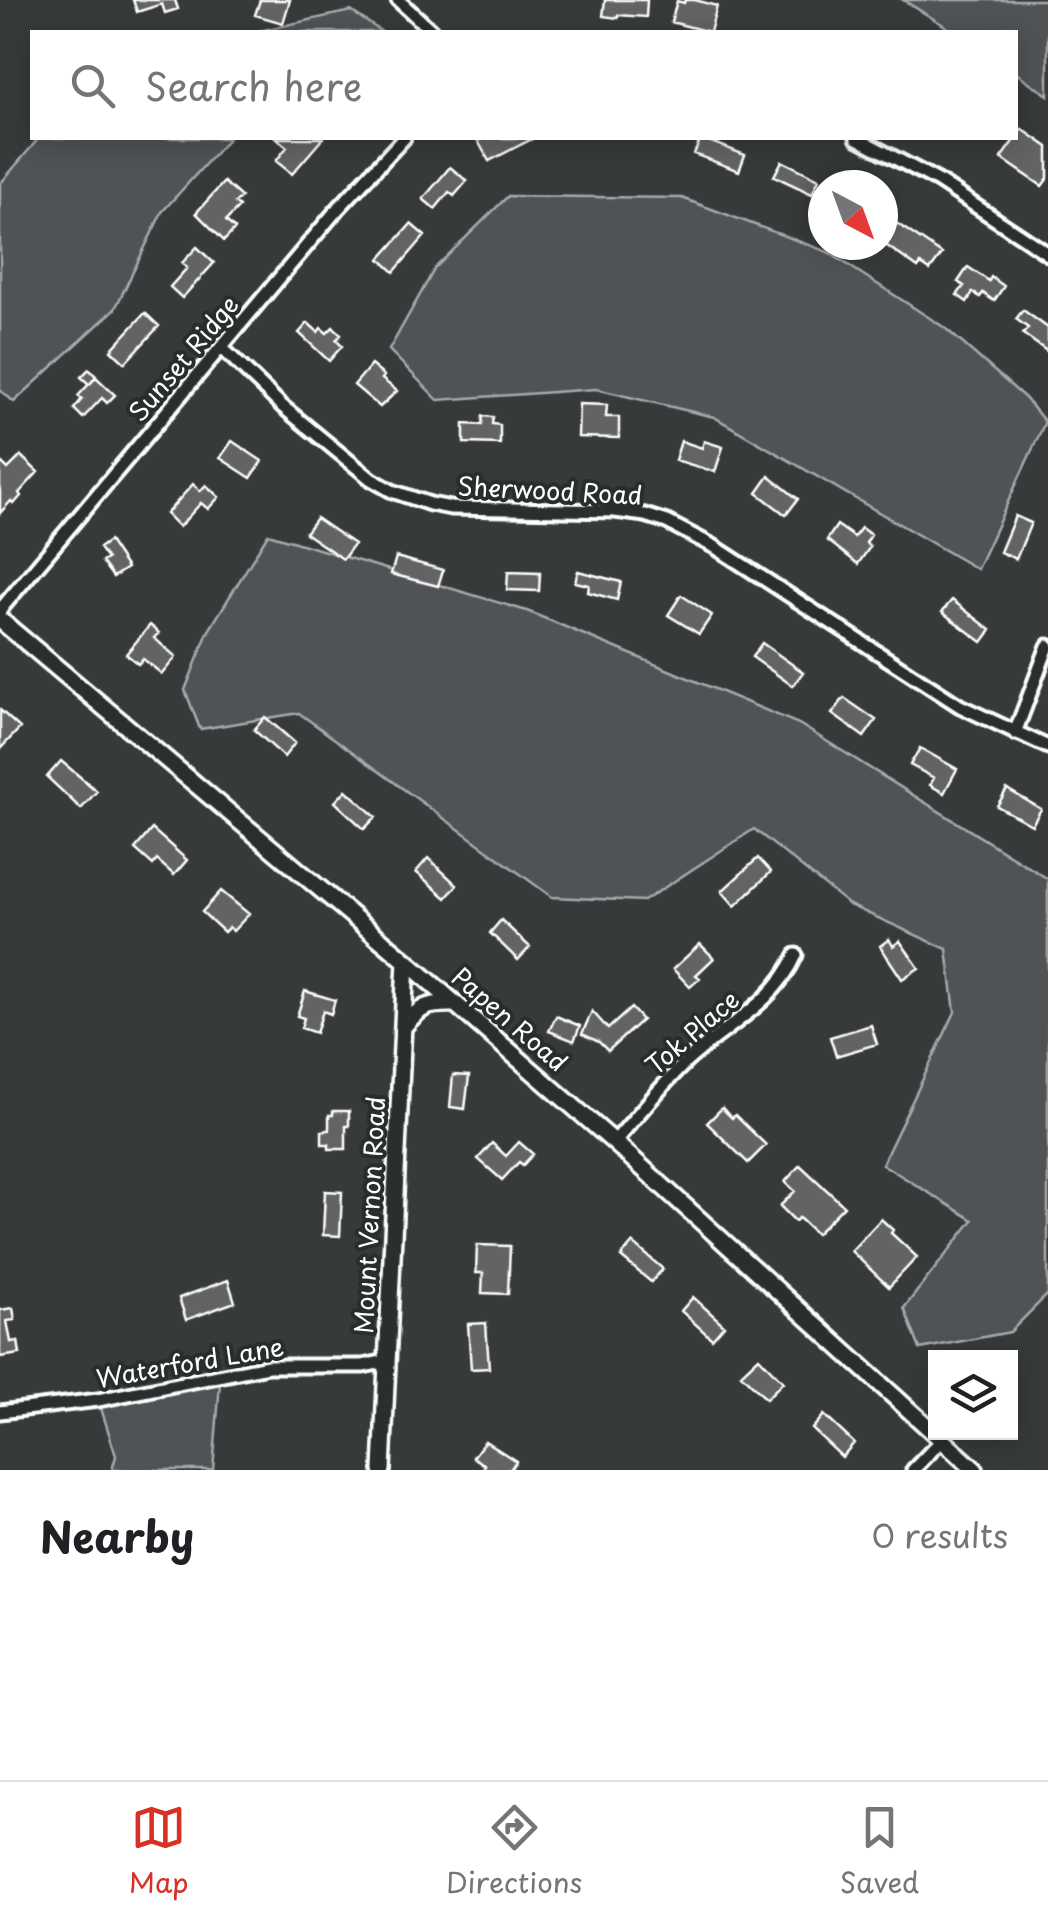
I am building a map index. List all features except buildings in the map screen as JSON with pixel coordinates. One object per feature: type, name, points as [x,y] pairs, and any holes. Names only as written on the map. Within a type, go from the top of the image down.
[{"type":"street","points":[[398,0],[431,30]]},
{"type":"street","name":"Sunset Ridge","points":[[0,610],[335,212],[402,140]]},
{"type":"street","points":[[862,140],[938,181],[1048,254]]},
{"type":"street","name":"Sherwood Road","points":[[222,348],[282,406],[371,479],[392,491],[450,508],[615,511],[666,522],[715,547],[960,706],[1048,747]]},
{"type":"street","name":"Papen Road","points":[[0,620],[456,1004],[928,1427]]},
{"type":"street","points":[[1015,733],[1048,646]]},
{"type":"street","name":"Tok Place","points":[[614,1142],[682,1066],[772,993],[788,973],[796,954]]},
{"type":"street","name":"Mount Vernon Road","points":[[382,1470],[406,962]]},
{"type":"street","points":[[403,1027],[414,1014],[431,1004],[456,1004]]},
{"type":"street","name":"Waterford Lane","points":[[0,1412],[98,1400],[268,1366],[363,1366],[387,1361]]},
{"type":"street","points":[[913,1470],[942,1440]]},
{"type":"street","name":"Papen Road","points":[[942,1440],[974,1470]]},
{"type":"shaded area","points":[[903,0],[1048,0],[1048,95],[1018,74],[1018,30],[952,30]]},
{"type":"shaded area","points":[[351,11],[379,30],[263,30]]},
{"type":"shaded area","points":[[37,140],[227,140],[162,212],[115,309],[14,402],[0,390],[0,184]]},
{"type":"shaded area","points":[[508,196],[682,198],[808,245],[808,260],[840,260],[945,328],[1025,398],[1045,422],[977,569],[714,417],[596,389],[438,400],[389,350],[435,268]]},
{"type":"shaded area","points":[[268,534],[527,611],[799,724],[1048,879],[1048,1294],[1010,1332],[920,1349],[904,1308],[973,1220],[882,1164],[955,1012],[947,949],[849,905],[754,829],[644,901],[552,897],[299,713],[200,729],[185,690],[208,632]]},
{"type":"shaded area","points":[[220,1383],[213,1470],[112,1470],[116,1456],[100,1405]]}]
